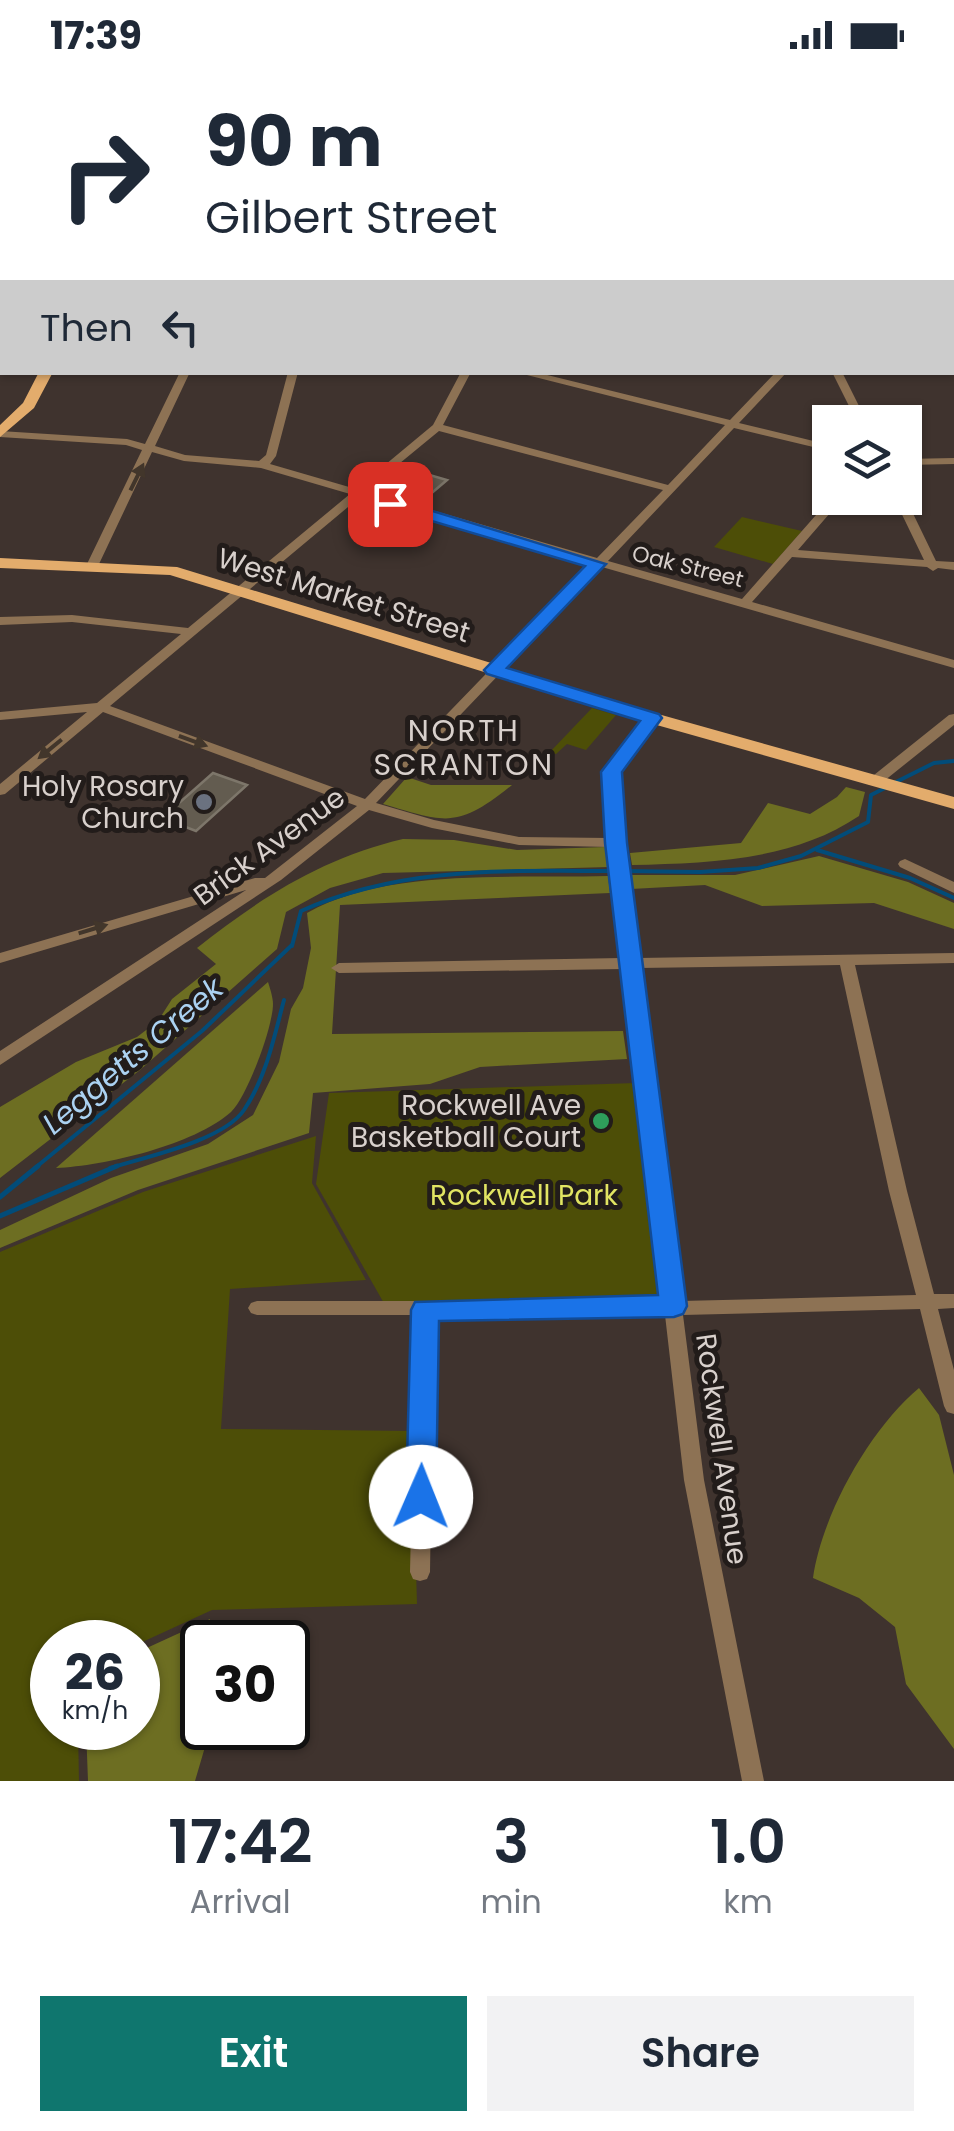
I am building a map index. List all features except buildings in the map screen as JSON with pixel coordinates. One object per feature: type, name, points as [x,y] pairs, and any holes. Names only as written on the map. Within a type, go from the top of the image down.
[{"type":"main road","points":[[0,433],[29,405],[44,375]]},
{"type":"main road","name":"West Market Street","points":[[0,563],[171,570],[652,718],[954,803]]},
{"type":"street","points":[[93,564],[184,375]]},
{"type":"street","points":[[262,465],[271,456],[292,375]]},
{"type":"street","points":[[0,791],[437,426],[464,375]]},
{"type":"street","points":[[532,375],[812,444]]},
{"type":"street","name":"Brick Avenue","points":[[0,1059],[276,877],[367,805],[779,375]]},
{"type":"street","points":[[838,375],[854,405]]},
{"type":"street","points":[[437,426],[672,489]]},
{"type":"street","name":"Oak Street","points":[[0,433],[127,442],[184,458],[262,465],[597,564],[747,601],[954,664]]},
{"type":"street","points":[[922,462],[954,461]]},
{"type":"street","points":[[747,601],[822,515]]},
{"type":"street","points":[[908,515],[933,566]]},
{"type":"street","points":[[790,553],[954,566]]},
{"type":"street","points":[[0,622],[44,617],[105,618],[190,632]]},
{"type":"street","points":[[0,716],[101,708],[367,805],[432,824],[519,841],[616,843]]},
{"type":"street","name":"Rockwell Avenue","points":[[652,718],[612,772],[616,843],[694,1480],[753,1781]]},
{"type":"street","points":[[874,782],[954,718]]},
{"type":"street","points":[[905,864],[954,888]]},
{"type":"street","points":[[0,958],[276,877]]},
{"type":"street","points":[[339,968],[954,958]]},
{"type":"street","points":[[847,961],[954,1406]]},
{"type":"street","points":[[257,1308],[425,1310],[954,1302]]},
{"type":"street","points":[[420,1572],[425,1310]]},
{"type":"green space","points":[[742,517],[802,531],[773,564],[714,547]]},
{"type":"green space","points":[[592,708],[616,715],[586,750],[567,744],[556,754],[550,752]]},
{"type":"green space","name":"Rockwell Park","points":[[636,1083],[669,1303],[385,1305],[316,1184],[329,1093]]},
{"type":"green space","points":[[316,1136],[312,1183],[366,1280],[230,1289],[221,1429],[412,1431],[417,1604],[212,1610],[190,1620],[180,1620],[180,1625],[160,1634],[160,1620],[30,1620],[30,1750],[78,1750],[79,1781],[0,1781],[0,1252],[143,1192]]},
{"type":"shaded area","points":[[407,777],[431,785],[512,785],[478,809],[451,818],[437,818],[383,804]]},
{"type":"shaded area","points":[[846,787],[865,792],[859,816],[806,842],[749,857],[632,865],[630,853],[741,843],[768,803],[810,814]]},
{"type":"shaded area","points":[[403,839],[454,840],[517,850],[605,847],[610,867],[383,873],[330,888],[286,912],[277,949],[140,1070],[0,1178],[0,1107],[76,1062],[137,1037],[158,1021],[172,999],[216,964],[197,948],[245,912],[320,868]]},
{"type":"shaded area","points":[[819,856],[908,882],[954,903],[954,929],[874,903],[762,906],[705,885],[631,889],[627,875],[735,875]]},
{"type":"shaded area","points":[[608,876],[610,893],[340,905],[332,1034],[623,1031],[627,1059],[480,1067],[430,1084],[313,1093],[309,1133],[138,1190],[0,1248],[0,1230],[111,1178],[208,1144],[253,1115],[279,1062],[291,1009],[303,988],[311,948],[307,913],[339,898],[413,882]]},
{"type":"shaded area","points":[[268,982],[273,1004],[269,1028],[251,1077],[231,1112],[195,1134],[148,1152],[56,1168]]},
{"type":"shaded area","points":[[919,1388],[939,1415],[954,1475],[954,1749],[906,1684],[895,1627],[859,1598],[813,1578],[826,1527],[851,1474],[883,1426]]},
{"type":"shaded area","points":[[180,1633],[180,1750],[204,1750],[195,1781],[88,1781],[87,1750],[160,1750],[160,1642]]},
{"type":"waterway","points":[[896,782],[934,763],[954,761]]},
{"type":"waterway","name":"Leggetts Creek","points":[[623,871],[758,868],[801,856],[868,822],[871,795],[887,787]]},
{"type":"waterway","name":"Leggetts Creek","points":[[817,850],[910,878],[954,898]]},
{"type":"waterway","name":"Leggetts Creek","points":[[292,946],[301,911],[377,886],[454,874],[613,871]]},
{"type":"waterway","name":"Leggetts Creek","points":[[35,1168],[202,1031],[292,945]]},
{"type":"waterway","name":"Leggetts Creek","points":[[110,1168],[202,1139],[234,1121],[258,1085],[284,1000]]},
{"type":"waterway","name":"Leggetts Creek","points":[[0,1197],[38,1166]]},
{"type":"waterway","name":"Leggetts Creek","points":[[0,1216],[117,1166]]},
{"type":"place","name":"Holy Rosary Church","points":[[204,802]]},
{"type":"place","name":"Rockwell Ave Basketball Court","points":[[601,1121]]},
{"type":"district","name":"NORTH SCRANTON","points":[[464,748]]},
{"type":"route","points":[[390,504],[597,564],[494,670],[652,718],[612,772],[616,843],[674,1306],[425,1310],[421,1497]]}]
